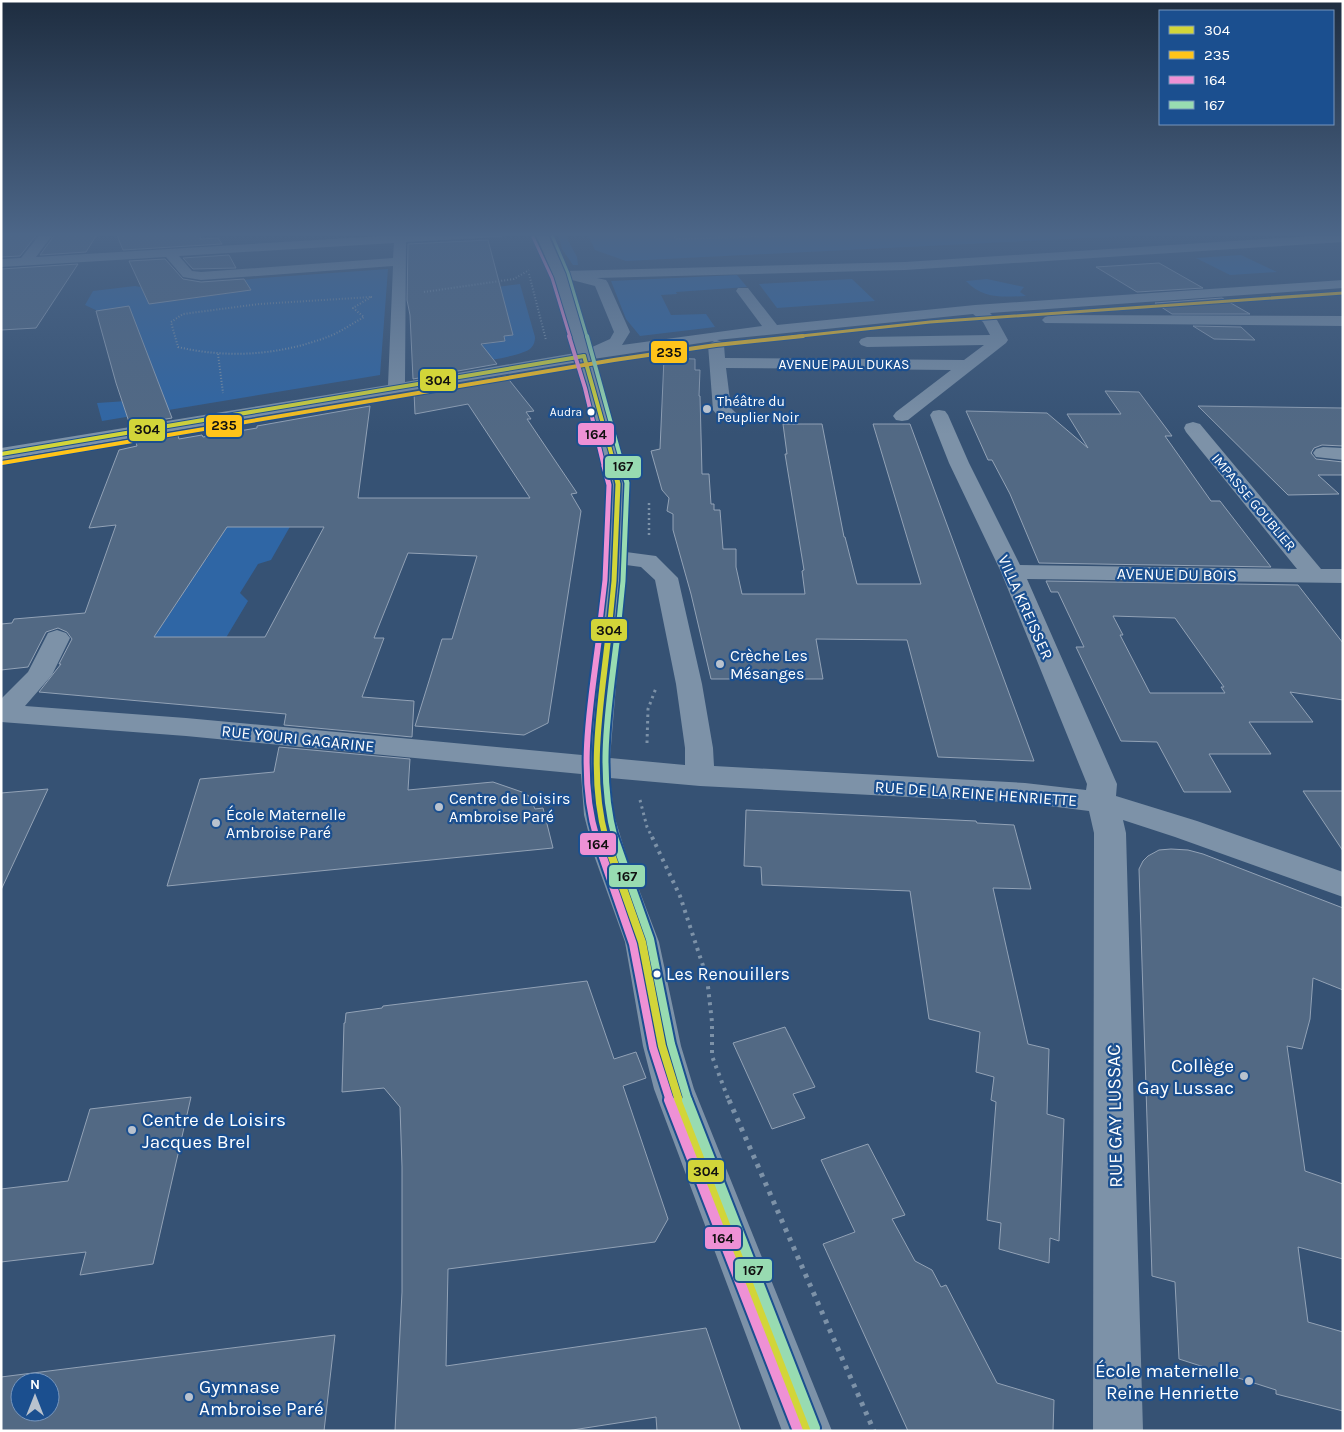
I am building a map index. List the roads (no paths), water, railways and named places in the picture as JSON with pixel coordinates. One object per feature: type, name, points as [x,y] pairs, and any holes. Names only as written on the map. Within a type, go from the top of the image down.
[{"type":"street","points":[[396,389],[398,300]]},
{"type":"street","points":[[567,300],[613,458],[618,484],[616,557],[595,766],[596,790],[601,822],[611,858],[642,942],[662,1046],[674,1089],[808,1431]]},
{"type":"street","points":[[584,356],[616,342],[621,336],[622,332],[608,300]]},
{"type":"street","points":[[750,300],[772,329]]},
{"type":"street","points":[[1,454],[584,356],[716,336],[975,309],[1105,300]]},
{"type":"street","points":[[1198,300],[1239,321]]},
{"type":"street","points":[[975,309],[989,320],[1000,340]]},
{"type":"street","points":[[989,320],[1343,321]]},
{"type":"street","points":[[716,336],[722,410],[729,415]]},
{"type":"street","points":[[867,342],[1000,340]]},
{"type":"street","points":[[902,416],[1000,340]]},
{"type":"street","name":"AVENUE PAUL DUKAS","points":[[719,363],[969,365]]},
{"type":"street","name":"VILLA KREISSER","points":[[939,416],[959,463],[1012,572],[1102,784],[1100,802]]},
{"type":"street","name":"IMPASSE GOUBLIER","points":[[1193,428],[1315,576]]},
{"type":"street","points":[[1323,454],[1343,454]]},
{"type":"street","points":[[616,557],[648,561],[666,578],[689,684],[699,748],[700,776]]},
{"type":"street","name":"AVENUE DU BOIS","points":[[1012,572],[1343,576]]},
{"type":"street","points":[[2,713],[39,675],[57,638]]},
{"type":"street","name":"RUE YOURI GAGARINE","points":[[2,713],[186,727],[595,766]]},
{"type":"street","name":"RUE DE LA REINE HENRIETTE","points":[[595,766],[640,772],[700,776],[1025,793],[1100,802],[1171,824],[1343,886]]},
{"type":"street","name":"RUE GAY LUSSAC","points":[[1100,802],[1108,820],[1110,833],[1118,1431]]},
{"type":"place","name":"Théâtre du Peuplier Noir","points":[[707,409]]},
{"type":"place","name":"Audra","points":[[591,412]]},
{"type":"place","name":"Crèche Les Mésanges","points":[[720,664]]},
{"type":"place","name":"Centre de Loisirs Ambroise Paré","points":[[439,807]]},
{"type":"place","name":"École Maternelle Ambroise Paré","points":[[216,823]]},
{"type":"place","name":"Les Renouillers","points":[[657,974]]},
{"type":"place","name":"Collège Gay Lussac","points":[[1244,1076]]},
{"type":"place","name":"Centre de Loisirs Jacques Brel","points":[[132,1130]]},
{"type":"place","name":"École maternelle Reine Henriette","points":[[1249,1381]]},
{"type":"place","name":"Gymnase Ambroise Paré","points":[[189,1397]]}]
